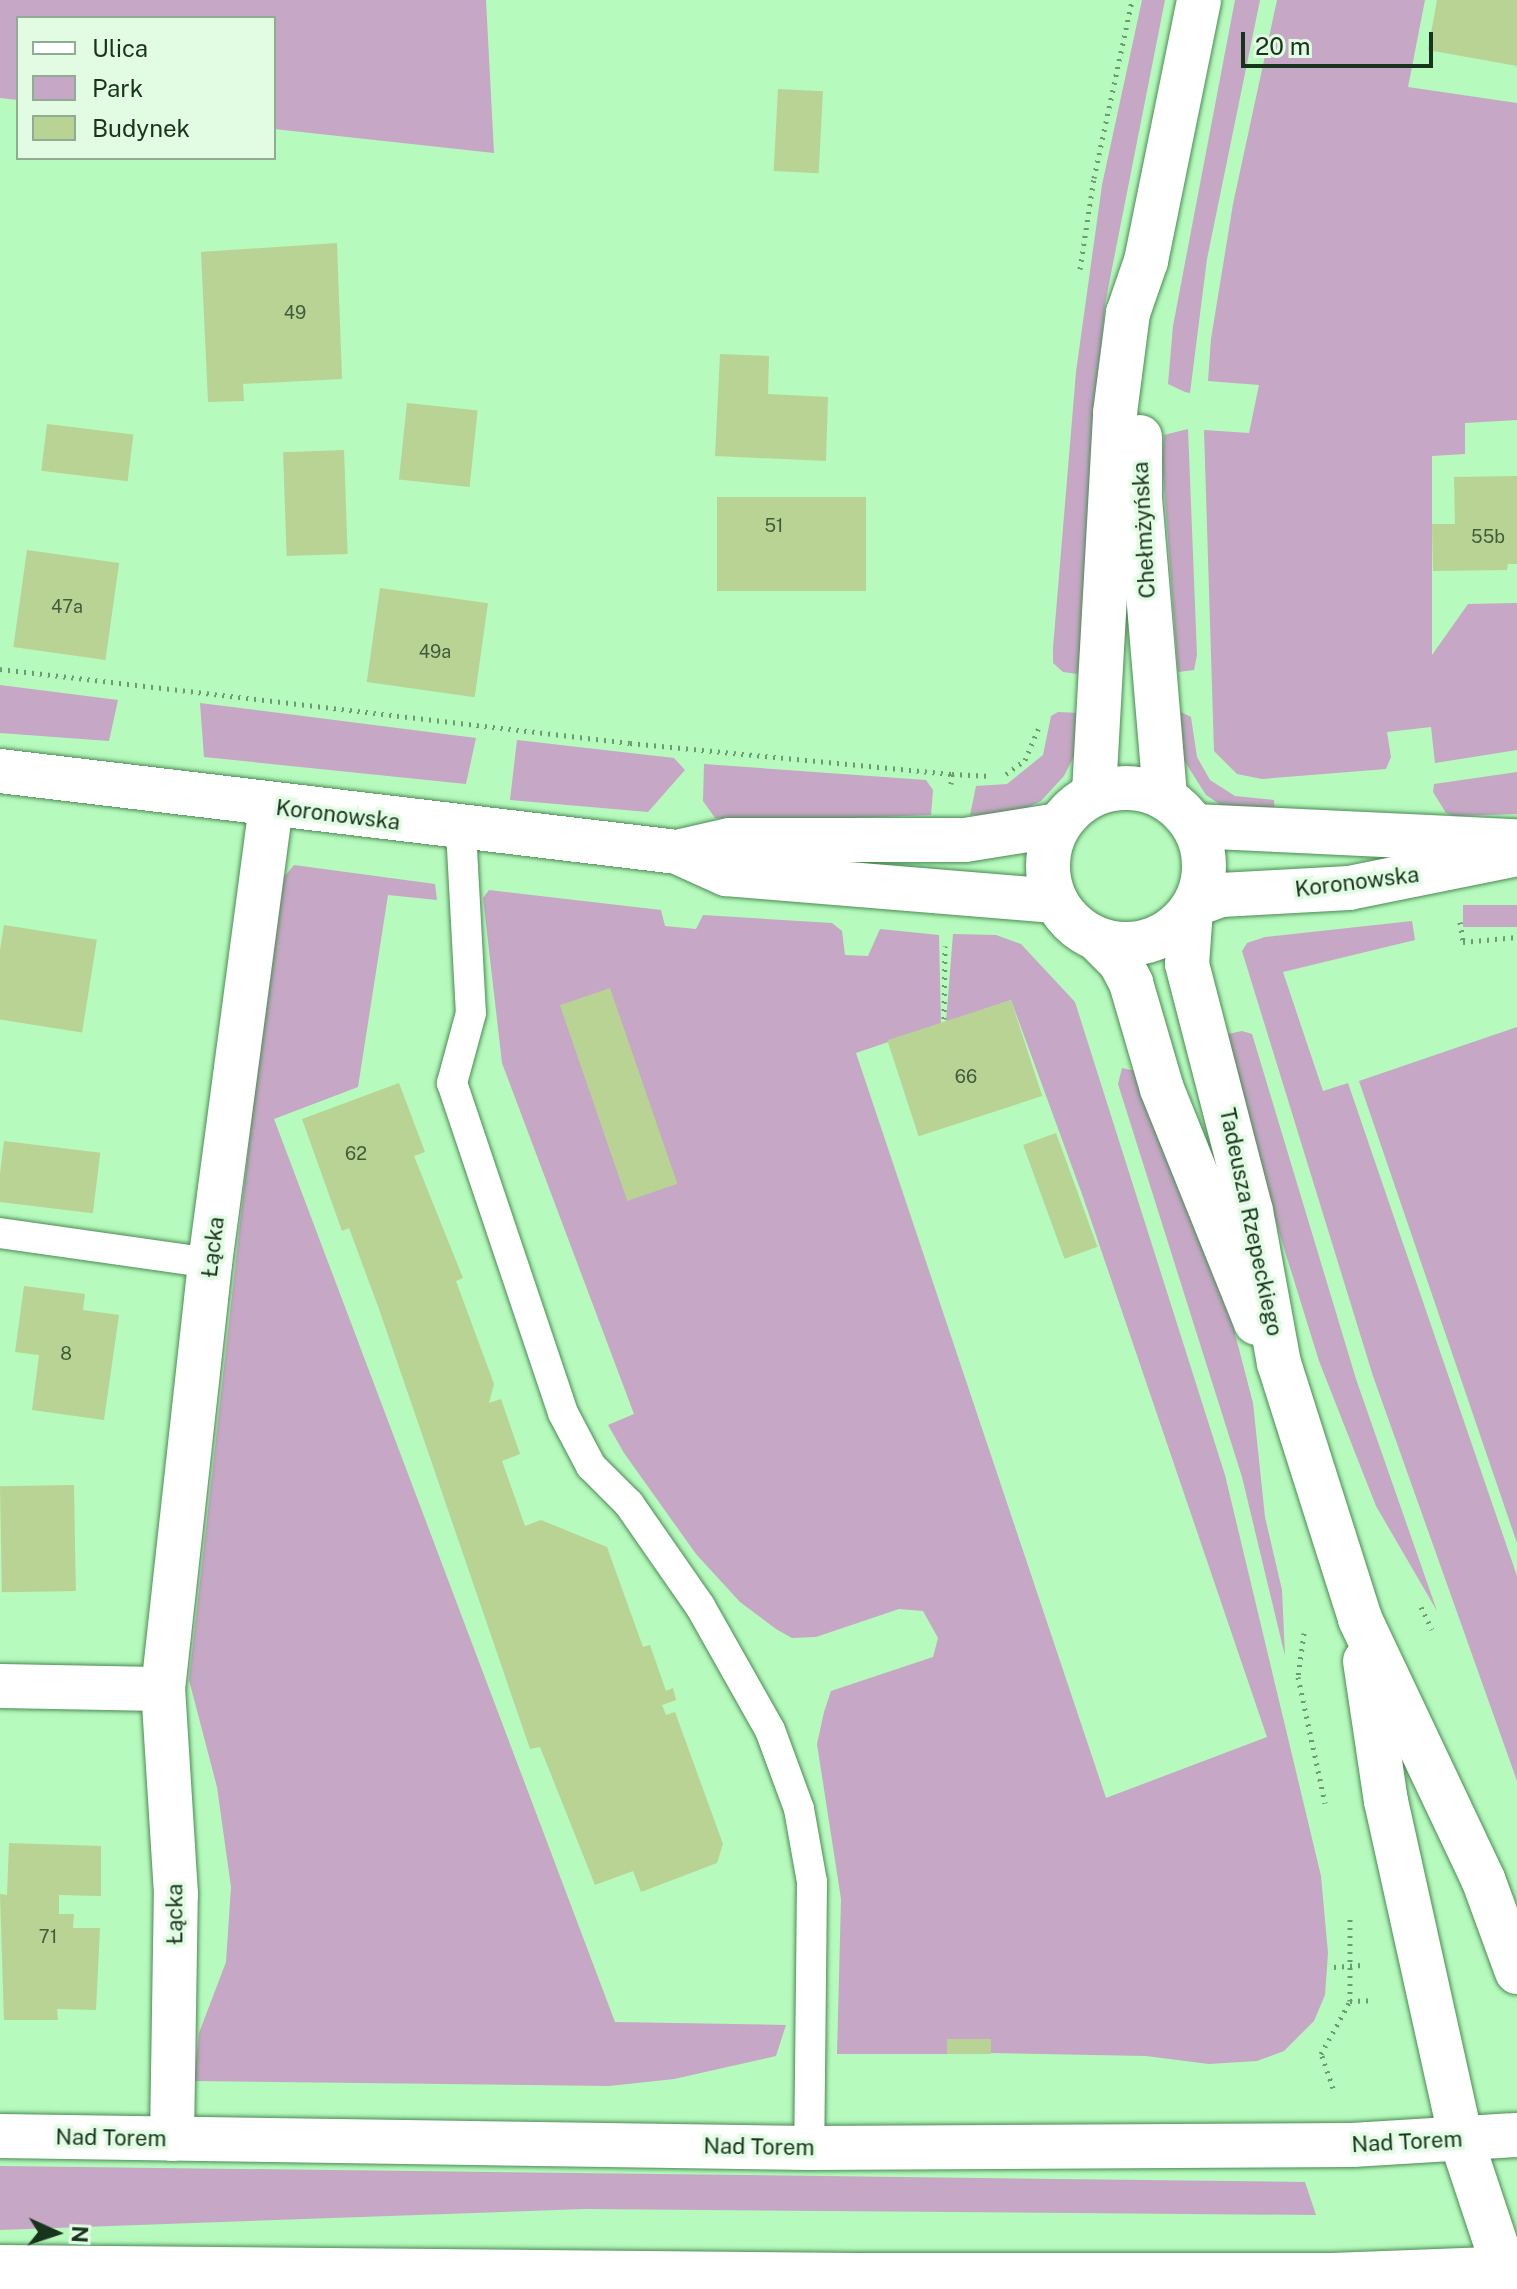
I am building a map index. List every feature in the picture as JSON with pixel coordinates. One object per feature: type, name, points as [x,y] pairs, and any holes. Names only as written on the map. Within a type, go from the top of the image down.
[{"type":"street","name":"Chełmżyńska","points":[[1094,792],[1115,413],[1128,313],[1146,261],[1199,0]]},
{"type":"street","name":"Chełmżyńska","points":[[1146,261],[1140,498],[1180,812]]},
{"type":"street","name":"Koronowska","points":[[0,771],[461,830],[677,852],[726,874],[1055,901]]},
{"type":"street","points":[[1138,788],[1180,812],[1204,872],[1194,907],[1174,929],[1149,941],[1124,945],[1098,940],[1066,917],[1055,901],[1048,871],[1059,825],[1094,792],[1138,788]]},
{"type":"street","name":"Łącka","points":[[172,2139],[176,1894],[163,1689],[210,1263],[271,807]]},
{"type":"street","name":"Koronowska","points":[[1180,812],[1517,842]]},
{"type":"street","name":"Koronowska","points":[[677,852],[730,840],[965,840],[1059,825]]},
{"type":"street","name":"Koronowska","points":[[1194,907],[1221,895],[1349,888],[1517,854]]},
{"type":"street","name":"Tadeusza Rzepeckiego","points":[[1194,907],[1187,964],[1248,1196],[1279,1363]]},
{"type":"street","name":"Tadeusza Rzepeckiego","points":[[1098,940],[1120,962],[1131,983],[1195,1177],[1245,1304],[1279,1363]]},
{"type":"street","points":[[1279,1363],[1360,1619],[1483,1879],[1517,1972]]},
{"type":"street","points":[[0,2267],[842,2275],[1511,2275],[1461,2139],[1386,1801],[1360,1619]]},
{"type":"street","points":[[0,1686],[163,1689]]},
{"type":"street","name":"Nad Torem","points":[[0,2136],[809,2148],[1352,2145],[1517,2135]]},
{"type":"lane","points":[[461,830],[471,1013],[452,1083],[563,1413],[591,1466],[629,1504],[700,1606],[770,1730],[799,1809],[812,1882],[809,2148]]},
{"type":"lane","points":[[0,1233],[210,1263]]},
{"type":"path","points":[[0,669],[630,743],[952,774]]},
{"type":"path","points":[[1458,914],[1463,942],[1517,937]]},
{"type":"path","points":[[1334,1967],[1378,1965]]},
{"type":"path","points":[[1331,2082],[1321,2054],[1350,2001],[1381,2000]]},
{"type":"green space","points":[[0,0],[486,0],[494,153],[276,129],[276,16],[16,16],[16,100],[0,98]]},
{"type":"green space","points":[[1142,0],[1165,0],[1105,304],[1078,674],[1063,672],[1053,663],[1076,372],[1102,185]]},
{"type":"green space","points":[[1235,0],[1260,0],[1207,259],[1190,393],[1168,384],[1173,326]]},
{"type":"green space","points":[[1277,0],[1425,0],[1408,87],[1517,103],[1517,420],[1465,423],[1465,454],[1432,456],[1432,655],[1468,604],[1517,603],[1517,750],[1435,763],[1431,727],[1387,732],[1391,757],[1386,769],[1262,779],[1237,774],[1214,751],[1204,430],[1249,433],[1259,385],[1208,381],[1211,339],[1233,204]]},
{"type":"green space","points":[[1188,429],[1197,655],[1194,670],[1178,672],[1162,461],[1164,435]]},
{"type":"green space","points":[[0,685],[118,700],[109,741],[0,733]]},
{"type":"green space","points":[[200,703],[476,738],[466,784],[204,757]]},
{"type":"green space","points":[[1179,711],[1191,717],[1197,757],[1210,780],[1235,796],[1274,800],[1275,815],[1227,809],[1206,795],[1180,754]]},
{"type":"green space","points":[[1058,712],[1080,713],[1075,754],[1064,776],[1041,801],[1014,814],[970,815],[976,786],[1007,784],[1043,755],[1051,716]]},
{"type":"green space","points":[[517,740],[674,758],[685,770],[648,812],[510,800]]},
{"type":"green space","points":[[704,764],[926,780],[933,790],[931,815],[780,821],[715,818],[703,801]]},
{"type":"green space","points":[[1517,772],[1517,814],[1455,816],[1446,813],[1433,792],[1434,784]]},
{"type":"green space","points":[[294,865],[435,884],[437,900],[388,895],[358,1087],[274,1119],[615,2022],[786,2025],[776,2056],[674,2079],[609,2086],[194,2081],[199,2033],[226,1962],[231,1887],[217,1787],[189,1680],[278,884]]},
{"type":"green space","points":[[489,890],[661,910],[665,926],[696,929],[703,915],[832,923],[842,931],[845,955],[868,956],[880,929],[939,935],[941,1024],[856,1053],[1106,1798],[1267,1737],[1082,1194],[1011,1000],[946,1022],[953,934],[996,935],[1021,944],[1075,1002],[1225,1475],[1321,1876],[1328,1953],[1325,1995],[1314,2021],[1284,2051],[1257,2061],[1209,2064],[1146,2056],[991,2053],[990,2039],[947,2039],[947,2054],[837,2054],[841,1899],[817,1744],[824,1712],[831,1691],[933,1657],[938,1638],[923,1611],[899,1609],[816,1637],[792,1638],[776,1629],[740,1602],[696,1554],[624,1453],[608,1425],[634,1414],[502,1063],[483,898]]},
{"type":"green space","points":[[1463,905],[1517,905],[1517,927],[1463,927]]},
{"type":"green space","points":[[1412,921],[1415,940],[1283,972],[1323,1091],[1348,1083],[1517,1576],[1517,1781],[1373,1376],[1242,951],[1247,943],[1265,937]]},
{"type":"green space","points":[[1517,1027],[1517,1543],[1359,1081]]},
{"type":"green space","points":[[1242,1031],[1252,1034],[1356,1379],[1437,1611],[1376,1506],[1319,1361],[1267,1193],[1228,1034]]},
{"type":"green space","points":[[1122,1068],[1136,1071],[1228,1307],[1253,1403],[1265,1517],[1282,1590],[1285,1656],[1242,1477],[1118,1084]]},
{"type":"green space","points":[[0,2166],[1305,2182],[1316,2215],[584,2209],[0,2230]]},
{"type":"building","points":[[1437,0],[1517,0],[1517,66],[1428,50]]},
{"type":"building","points":[[778,89],[823,91],[819,173],[774,171]]},
{"type":"building","points":[[337,243],[342,379],[243,384],[244,401],[208,402],[201,252]]},
{"type":"building","points":[[720,354],[769,356],[768,394],[828,397],[826,461],[715,456]]},
{"type":"building","points":[[407,403],[478,410],[470,487],[399,480]]},
{"type":"building","points":[[47,424],[133,435],[128,481],[41,471]]},
{"type":"building","points":[[344,450],[348,554],[287,556],[283,452]]},
{"type":"building","points":[[1517,476],[1517,564],[1508,564],[1507,570],[1433,571],[1432,524],[1455,524],[1454,477]]},
{"type":"building","points":[[717,497],[866,497],[866,591],[717,591]]},
{"type":"building","points":[[27,550],[119,563],[105,660],[13,647]]},
{"type":"building","points":[[380,588],[488,603],[475,697],[367,682]]},
{"type":"building","points":[[4,925],[97,940],[82,1033],[0,1020],[0,950]]},
{"type":"building","points":[[610,988],[677,1184],[627,1201],[560,1005]]},
{"type":"building","points":[[1011,1000],[1042,1096],[919,1136],[887,1040]]},
{"type":"building","points":[[399,1083],[425,1152],[414,1156],[463,1278],[456,1281],[494,1384],[489,1403],[501,1399],[520,1454],[502,1461],[525,1526],[541,1520],[607,1547],[643,1647],[650,1645],[666,1691],[673,1688],[676,1700],[662,1705],[666,1715],[675,1712],[723,1844],[717,1863],[641,1892],[633,1871],[595,1885],[540,1747],[530,1749],[379,1309],[349,1228],[342,1231],[302,1119]]},
{"type":"building","points":[[1056,1133],[1097,1247],[1064,1259],[1023,1145]]},
{"type":"building","points":[[4,1141],[100,1153],[93,1213],[0,1202]]},
{"type":"building","points":[[24,1286],[85,1294],[83,1310],[119,1315],[104,1420],[32,1410],[39,1355],[15,1352]]},
{"type":"building","points":[[74,1485],[76,1591],[2,1592],[0,1486]]},
{"type":"building","points":[[9,1843],[101,1846],[101,1896],[59,1895],[59,1914],[74,1914],[73,1928],[100,1928],[96,2010],[57,2009],[58,2020],[4,2020],[0,1894],[7,1895]]},
{"type":"building","points":[[947,2039],[991,2039],[991,2054],[947,2054]]}]
